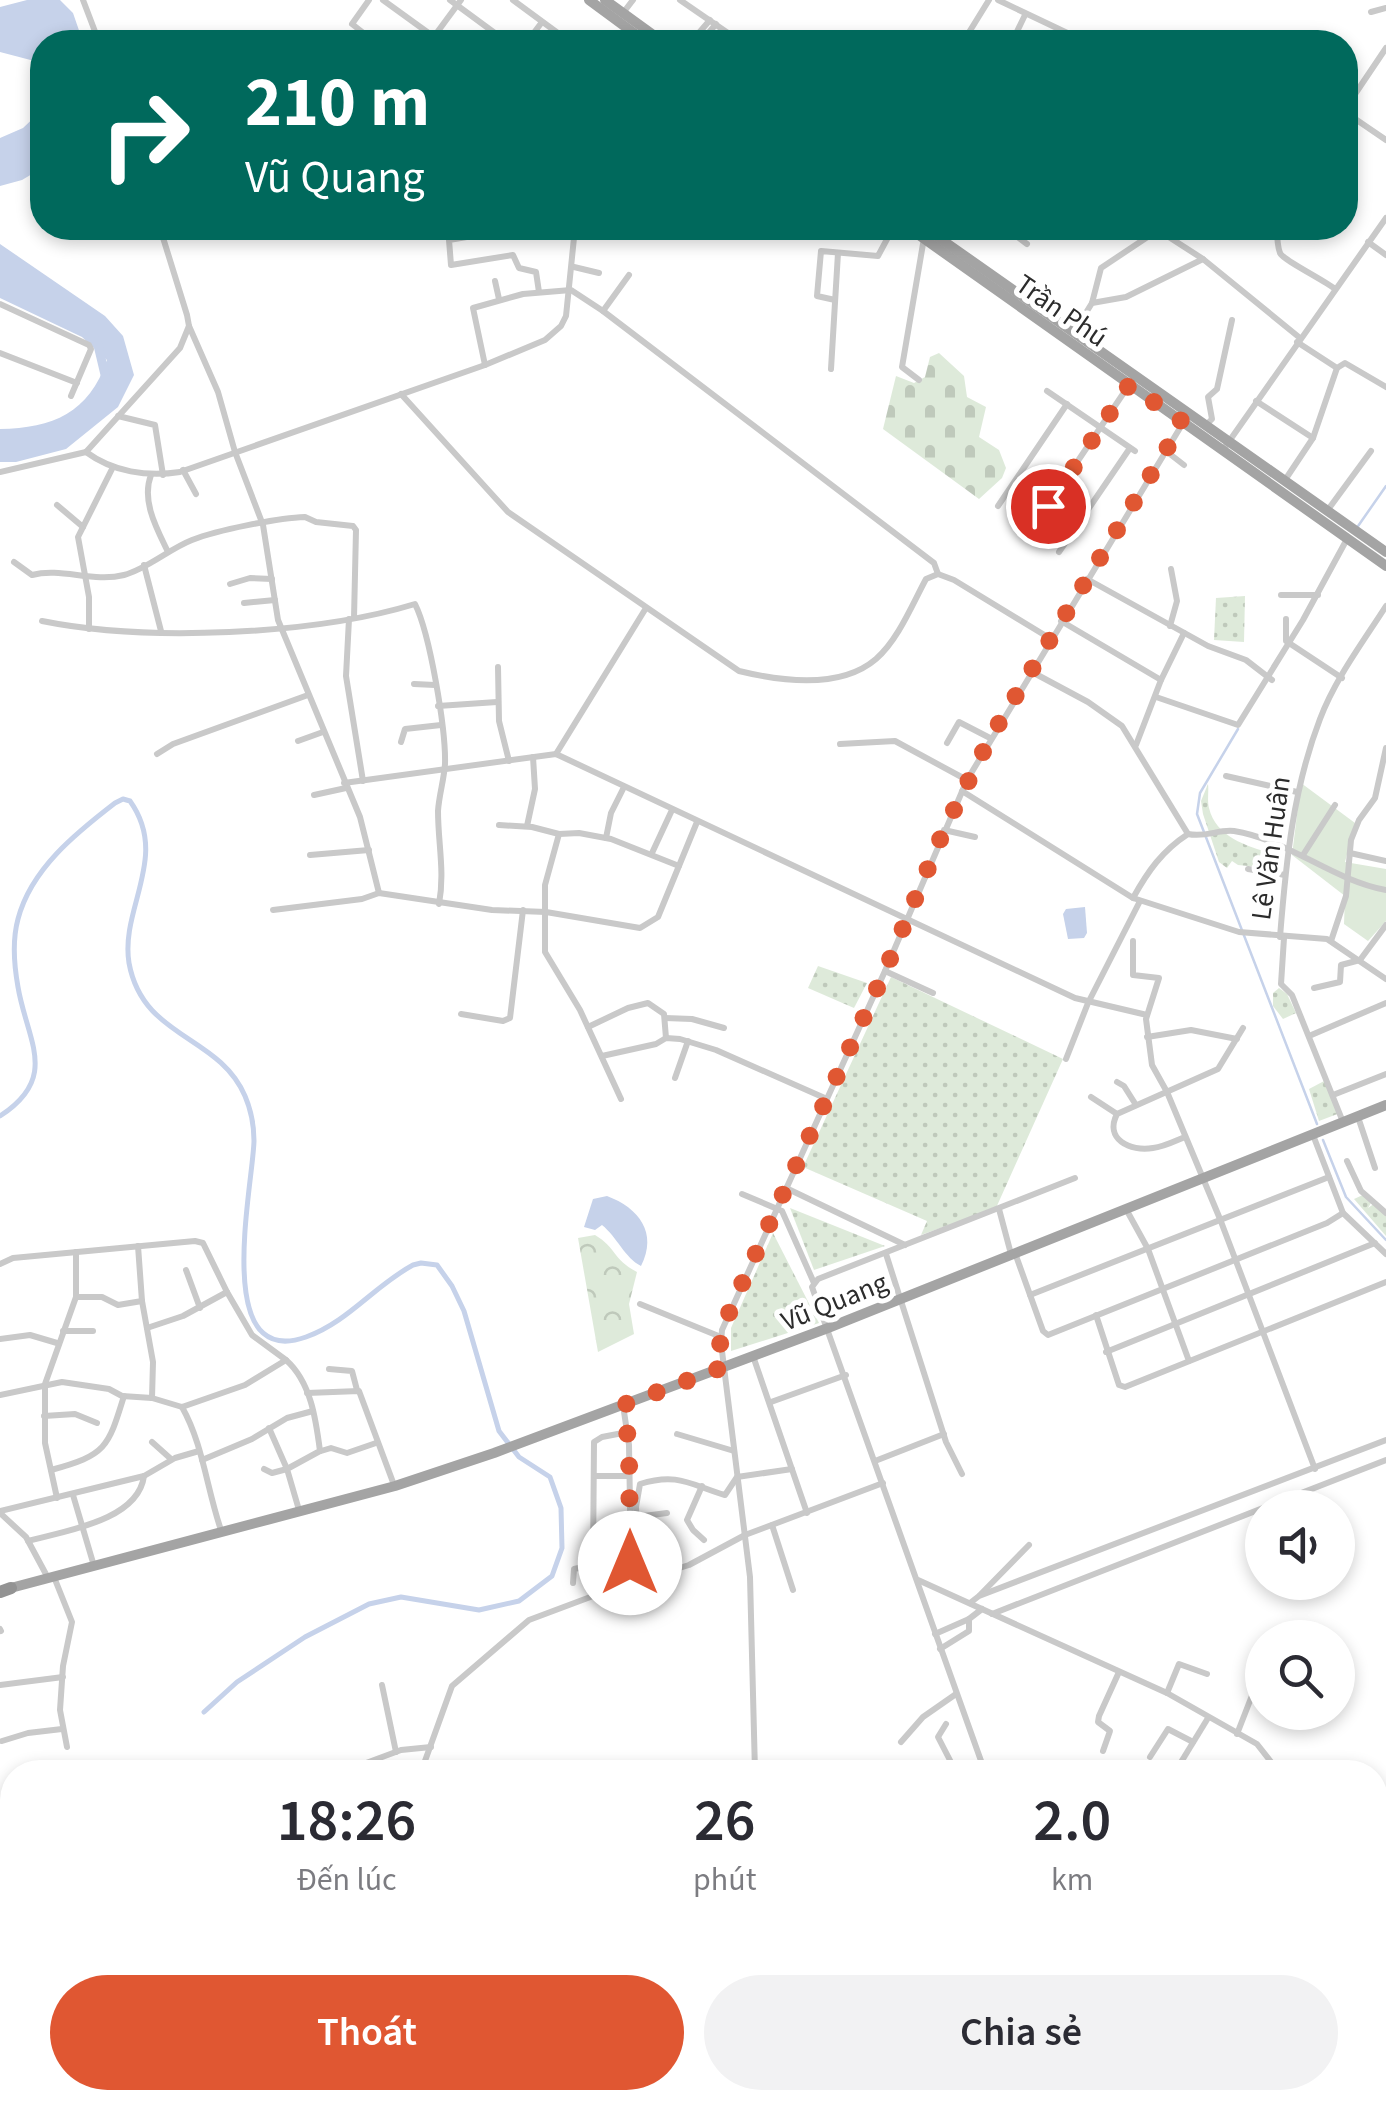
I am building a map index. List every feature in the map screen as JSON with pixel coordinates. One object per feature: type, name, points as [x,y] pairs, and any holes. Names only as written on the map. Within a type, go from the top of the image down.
[{"type":"main road","points":[[589,0],[630,30]]},
{"type":"main road","points":[[605,0],[646,30]]},
{"type":"main road","name":"Trần Phú","points":[[934,240],[1225,446],[1386,566]]},
{"type":"main road","name":"Trần Phú","points":[[1071,337],[1129,385],[1205,426],[1225,446],[1284,481],[1386,552]]},
{"type":"main road","name":"Vũ Quang","points":[[3,1590],[395,1486],[494,1453],[828,1328],[1386,1104]]},
{"type":"street","points":[[83,0],[94,30]]},
{"type":"street","points":[[360,30],[352,24],[369,0]]},
{"type":"street","points":[[383,0],[421,30]]},
{"type":"street","points":[[512,0],[553,30]]},
{"type":"street","points":[[623,13],[634,0]]},
{"type":"street","points":[[680,0],[724,30]]},
{"type":"street","points":[[970,30],[989,0]]},
{"type":"street","points":[[998,0],[1060,30]]},
{"type":"street","points":[[441,30],[456,2],[492,30]]},
{"type":"street","points":[[1370,12],[1386,8]]},
{"type":"street","points":[[1018,30],[1025,14]]},
{"type":"street","points":[[536,30],[542,22]]},
{"type":"street","points":[[704,30],[712,22]]},
{"type":"street","points":[[707,30],[712,22]]},
{"type":"street","points":[[1358,90],[1386,48]]},
{"type":"street","points":[[1358,120],[1386,140]]},
{"type":"street","points":[[1225,446],[1386,218]]},
{"type":"street","points":[[164,240],[189,326],[218,392],[235,452],[263,524],[281,627],[360,817],[380,893]]},
{"type":"street","points":[[449,240],[452,265],[513,255],[519,268],[536,272],[539,292]]},
{"type":"street","points":[[86,452],[113,467],[151,475],[184,470],[485,366],[545,340],[561,326],[571,290],[575,240]]},
{"type":"street","points":[[835,300],[818,298],[816,293],[821,251],[878,256],[887,240]]},
{"type":"street","points":[[918,380],[902,368],[923,240]]},
{"type":"street","points":[[1021,240],[1026,244]]},
{"type":"street","points":[[1071,337],[1092,303],[1102,268],[1143,240]]},
{"type":"street","points":[[1174,240],[1203,259],[1337,368]]},
{"type":"street","points":[[1278,240],[1285,259],[1335,289]]},
{"type":"street","points":[[1368,242],[1386,255]]},
{"type":"street","points":[[831,369],[838,253]]},
{"type":"street","points":[[1092,303],[1126,297],[1203,259]]},
{"type":"street","points":[[574,267],[600,274]]},
{"type":"street","points":[[604,311],[629,275]]},
{"type":"street","points":[[495,280],[499,299]]},
{"type":"street","points":[[485,366],[473,308],[499,299],[571,290],[910,544],[934,564],[938,574]]},
{"type":"street","points":[[0,304],[89,346],[72,396]]},
{"type":"street","points":[[1205,426],[1212,418],[1208,398],[1218,389],[1232,320]]},
{"type":"street","points":[[0,472],[86,452],[180,348],[189,326]]},
{"type":"street","points":[[0,353],[77,383]]},
{"type":"street","points":[[1284,481],[1313,438],[1337,368],[1345,364],[1386,387]]},
{"type":"street","points":[[1030,532],[1129,385]]},
{"type":"street","points":[[1047,391],[1132,450],[1059,552]]},
{"type":"street","points":[[402,394],[508,512],[739,671],[779,681],[803,682],[858,670],[872,663],[890,642],[926,580],[938,574],[1050,640]]},
{"type":"street","points":[[1256,401],[1313,438]]},
{"type":"street","points":[[998,506],[1067,404]]},
{"type":"street","points":[[118,416],[155,425],[162,475]]},
{"type":"street","points":[[755,1760],[751,1591],[721,1337],[967,780],[1186,418]]},
{"type":"street","points":[[1166,451],[1184,464]]},
{"type":"street","points":[[1327,510],[1372,451]]},
{"type":"street","points":[[88,630],[89,601],[78,540],[113,467]]},
{"type":"street","points":[[184,470],[196,494]]},
{"type":"street","points":[[151,475],[147,490],[151,512],[168,552]]},
{"type":"street","points":[[57,505],[83,528]]},
{"type":"street","points":[[14,562],[32,575],[43,571],[85,578],[125,575],[221,531],[302,517],[355,528],[346,676],[363,780]]},
{"type":"street","points":[[1156,697],[1238,725],[1290,645],[1347,538]]},
{"type":"street","points":[[144,564],[161,631]]},
{"type":"street","points":[[1170,626],[1177,601],[1171,568]]},
{"type":"street","points":[[230,584],[250,578],[272,579]]},
{"type":"street","points":[[1086,579],[1170,626],[1246,660],[1269,679]]},
{"type":"street","points":[[1281,595],[1318,595]]},
{"type":"street","points":[[244,604],[275,600]]},
{"type":"street","points":[[42,622],[88,630],[281,627],[352,619],[415,604],[430,650],[441,725],[444,771],[438,814],[444,877],[439,904]]},
{"type":"street","name":"Lê Văn Huân","points":[[1343,1122],[1292,995],[1282,984],[1285,875],[1297,792],[1318,722],[1386,606]]},
{"type":"street","points":[[556,754],[646,608]]},
{"type":"street","points":[[1286,619],[1285,638],[1290,645],[1342,678]]},
{"type":"street","points":[[1061,620],[1161,680]]},
{"type":"street","points":[[1136,745],[1184,633]]},
{"type":"street","points":[[498,667],[497,702],[508,761]]},
{"type":"street","points":[[1032,672],[1116,720],[1136,745],[1188,834],[1202,838],[1231,830],[1303,855],[1347,880],[1386,890]]},
{"type":"street","points":[[414,684],[435,685]]},
{"type":"street","points":[[157,754],[173,744],[308,695]]},
{"type":"street","points":[[438,706],[497,702]]},
{"type":"street","points":[[947,743],[960,722],[990,738]]},
{"type":"street","points":[[401,742],[405,729],[441,725]]},
{"type":"street","points":[[298,741],[323,732]]},
{"type":"street","points":[[840,744],[895,741],[967,780]]},
{"type":"street","points":[[1331,941],[1338,926],[1354,830],[1375,798],[1386,748]]},
{"type":"street","points":[[314,795],[363,780],[556,754],[1088,1003],[1147,1015]]},
{"type":"street","points":[[528,826],[535,790],[534,757]]},
{"type":"street","points":[[1226,776],[1297,792]]},
{"type":"street","points":[[606,838],[611,814],[624,787]]},
{"type":"street","points":[[962,792],[1136,899],[1242,933],[1331,941],[1386,980]]},
{"type":"street","points":[[1303,855],[1335,806]]},
{"type":"street","points":[[652,853],[672,810]]},
{"type":"street","points":[[273,910],[362,899],[380,893],[439,904],[546,912],[629,927],[647,926],[658,918],[697,822]]},
{"type":"street","points":[[499,825],[606,838],[679,866]]},
{"type":"street","points":[[944,830],[975,838]]},
{"type":"street","points":[[559,834],[545,882],[546,956],[588,1027],[622,1099]]},
{"type":"street","points":[[1066,1058],[1155,861],[1188,834]]},
{"type":"street","points":[[310,855],[370,850]]},
{"type":"street","points":[[1350,854],[1386,861]]},
{"type":"street","points":[[1248,869],[1285,875]]},
{"type":"street","points":[[461,1014],[503,1021],[510,1018],[523,910]]},
{"type":"street","points":[[1314,988],[1337,984],[1341,980],[1341,965],[1360,960],[1385,928]]},
{"type":"street","points":[[1134,942],[1133,975],[1159,978],[1147,1015],[1152,1065],[1168,1092],[1220,1220],[1315,1468]]},
{"type":"street","points":[[885,971],[932,993]]},
{"type":"street","points":[[588,1027],[642,1003],[660,1009],[665,1018],[666,1038]]},
{"type":"street","points":[[1307,1038],[1386,1004]]},
{"type":"street","points":[[665,1018],[692,1018],[724,1028]]},
{"type":"street","points":[[1185,1137],[1150,1149],[1118,1142],[1113,1120],[1117,1114],[1222,1067],[1242,1028]]},
{"type":"street","points":[[1147,1037],[1191,1030],[1237,1039]]},
{"type":"street","points":[[602,1056],[656,1044],[666,1038],[688,1041],[826,1098]]},
{"type":"street","points":[[675,1078],[688,1041]]},
{"type":"street","points":[[1333,1096],[1386,1074]]},
{"type":"street","points":[[1118,1082],[1136,1106]]},
{"type":"street","points":[[1091,1097],[1117,1114]]},
{"type":"street","points":[[1358,1116],[1376,1168]]},
{"type":"street","points":[[1312,1134],[1343,1213],[1386,1254]]},
{"type":"street","points":[[1347,1161],[1361,1191],[1386,1213]]},
{"type":"street","points":[[1030,1295],[1329,1177]]},
{"type":"street","points":[[814,1283],[1076,1178]]},
{"type":"street","points":[[786,1188],[906,1246]]},
{"type":"street","points":[[742,1194],[782,1211],[814,1283],[812,1287],[981,1760]]},
{"type":"street","points":[[1126,1208],[1148,1249],[1189,1362]]},
{"type":"street","points":[[998,1209],[1046,1334],[1327,1224],[1343,1213]]},
{"type":"street","points":[[0,1264],[12,1258],[200,1242],[252,1335],[298,1370],[314,1412],[320,1451]]},
{"type":"street","points":[[1106,1352],[1375,1243]]},
{"type":"street","points":[[138,1246],[142,1301],[154,1368],[152,1398]]},
{"type":"street","points":[[58,1498],[44,1443],[45,1384],[76,1297],[76,1252]]},
{"type":"street","points":[[886,1254],[944,1434],[962,1474]]},
{"type":"street","points":[[186,1270],[200,1308]]},
{"type":"street","points":[[1096,1315],[1119,1385],[1125,1387],[1386,1282]]},
{"type":"street","points":[[148,1328],[200,1308],[227,1292]]},
{"type":"street","points":[[76,1297],[102,1298],[118,1305],[142,1301]]},
{"type":"street","points":[[640,1304],[721,1337]]},
{"type":"street","points":[[63,1331],[93,1331]]},
{"type":"street","points":[[0,1339],[30,1336],[58,1344]]},
{"type":"street","points":[[754,1356],[807,1512]]},
{"type":"street","points":[[0,1396],[62,1382],[182,1407],[245,1385],[286,1360]]},
{"type":"street","points":[[329,1368],[352,1371],[395,1486]]},
{"type":"street","points":[[771,1402],[846,1375]]},
{"type":"street","points":[[307,1393],[358,1390]]},
{"type":"street","points":[[50,1470],[83,1460],[106,1444],[115,1432],[124,1396]]},
{"type":"street","points":[[623,1405],[628,1432],[634,1563],[639,1580]]},
{"type":"street","points":[[182,1407],[202,1460],[221,1530]]},
{"type":"street","points":[[202,1460],[287,1418],[314,1412]]},
{"type":"street","points":[[44,1416],[76,1414],[97,1423]]},
{"type":"street","points":[[269,1428],[299,1510]]},
{"type":"street","points":[[593,1565],[596,1440],[628,1432]]},
{"type":"street","points":[[677,1434],[734,1451]]},
{"type":"street","points":[[875,1461],[944,1434]]},
{"type":"street","points":[[980,1596],[1386,1440]]},
{"type":"street","points":[[152,1442],[171,1459]]},
{"type":"street","points":[[264,1469],[270,1473],[287,1469],[331,1448],[354,1452],[376,1443]]},
{"type":"street","points":[[0,1512],[144,1476],[171,1459],[198,1451]]},
{"type":"street","points":[[992,1614],[1386,1460]]},
{"type":"street","points":[[634,1563],[640,1484],[685,1479],[725,1495],[737,1478],[792,1469]]},
{"type":"street","points":[[28,1541],[116,1515],[143,1484],[144,1476]]},
{"type":"street","points":[[595,1476],[629,1476]]},
{"type":"street","points":[[426,1760],[452,1686],[524,1624],[690,1565],[744,1534],[883,1483]]},
{"type":"street","points":[[702,1486],[687,1520],[704,1540]]},
{"type":"street","points":[[74,1495],[94,1566]]},
{"type":"street","points":[[0,1512],[28,1541],[51,1577],[72,1622],[60,1710],[67,1747]]},
{"type":"street","points":[[636,1518],[667,1514]]},
{"type":"street","points":[[772,1525],[793,1590]]},
{"type":"street","points":[[970,1603],[1029,1544]]},
{"type":"street","points":[[573,1584],[575,1568],[634,1563]]},
{"type":"street","points":[[917,1580],[1166,1693],[1256,1744],[1269,1760]]},
{"type":"street","points":[[935,1634],[982,1610]]},
{"type":"street","points":[[940,1649],[969,1631],[970,1618]]},
{"type":"street","points":[[1166,1693],[1179,1664],[1207,1674]]},
{"type":"street","points":[[1102,1751],[1110,1732],[1098,1722],[1099,1716],[1119,1672]]},
{"type":"street","points":[[0,1685],[63,1677]]},
{"type":"street","points":[[382,1685],[396,1752]]},
{"type":"street","points":[[901,1742],[923,1717],[956,1694]]},
{"type":"street","points":[[1237,1734],[1245,1713]]},
{"type":"street","points":[[1182,1760],[1208,1718]]},
{"type":"street","points":[[946,1724],[938,1737],[950,1760]]},
{"type":"street","points":[[2,1740],[28,1732],[62,1729]]},
{"type":"street","points":[[1150,1757],[1168,1729],[1193,1742]]},
{"type":"street","points":[[374,1760],[431,1746]]},
{"type":"green space","points":[[939,353],[964,376],[967,397],[986,407],[979,437],[999,450],[1006,468],[1002,478],[979,499],[883,429],[896,376],[914,383],[925,377],[930,357]]},
{"type":"green space","points":[[1245,596],[1244,642],[1214,640],[1216,598]]},
{"type":"green space","points":[[1301,783],[1355,823],[1345,862],[1386,869],[1386,921],[1368,941],[1344,924],[1345,896],[1292,855]]},
{"type":"green space","points":[[1208,784],[1209,808],[1220,828],[1238,842],[1283,857],[1281,869],[1232,861],[1227,868],[1219,862],[1201,801]]},
{"type":"green space","points":[[818,966],[867,983],[854,1008],[808,988]]},
{"type":"green space","points":[[891,977],[1063,1059],[996,1208],[921,1235],[927,1221],[803,1167]]},
{"type":"green space","points":[[1279,988],[1287,994],[1296,1013],[1283,1019],[1273,1006],[1273,993]]},
{"type":"green space","points":[[1326,1080],[1340,1113],[1319,1121],[1309,1089]]},
{"type":"green space","points":[[1365,1194],[1371,1203],[1368,1208],[1375,1203],[1386,1216],[1386,1236],[1354,1199]]},
{"type":"green space","points":[[790,1208],[885,1246],[814,1270]]},
{"type":"green space","points":[[773,1233],[819,1323],[731,1351],[731,1328]]},
{"type":"green space","points":[[595,1235],[637,1272],[629,1304],[634,1334],[598,1352],[578,1238]]},
{"type":"water","points":[[27,0],[60,0],[73,13],[79,30],[30,30],[30,60],[0,52],[0,7]]},
{"type":"water","points":[[30,121],[30,175],[0,186],[0,138]]},
{"type":"water","points":[[0,244],[105,316],[123,336],[134,375],[118,407],[66,449],[16,462],[0,462],[0,429],[37,425],[67,414],[90,393],[107,360],[82,337],[0,298]]},
{"type":"water","points":[[1085,907],[1087,933],[1084,938],[1068,939],[1063,914],[1066,909]]},
{"type":"water","points":[[607,1196],[628,1207],[642,1223],[647,1243],[641,1266],[602,1225],[595,1230],[584,1227],[593,1199]]},
{"type":"waterway","points":[[97,341],[106,379]]},
{"type":"waterway","points":[[1356,529],[1386,486]]},
{"type":"waterway","points":[[1238,729],[1200,793],[1197,814],[1317,1124]]},
{"type":"waterway","points":[[0,1116],[29,1087],[34,1072],[35,1057],[15,962],[16,927],[24,901],[44,868],[71,840],[115,803],[130,801],[141,822],[145,842],[145,862],[128,943],[137,988],[165,1022],[233,1076],[245,1096],[253,1123],[244,1268],[248,1302],[258,1327],[276,1340],[306,1337],[335,1322],[413,1265],[437,1265],[464,1311],[499,1431],[519,1457],[550,1477],[561,1508],[562,1548],[552,1576],[519,1601],[479,1610],[401,1597],[369,1604],[305,1637],[237,1682],[204,1712]]},
{"type":"waterway","points":[[1323,1140],[1346,1197],[1386,1240]]},
{"type":"route","points":[[630,1563],[629,1445],[623,1405],[726,1366],[720,1343],[730,1310],[962,792],[990,738],[1183,422],[1129,385],[1048,506]]}]
